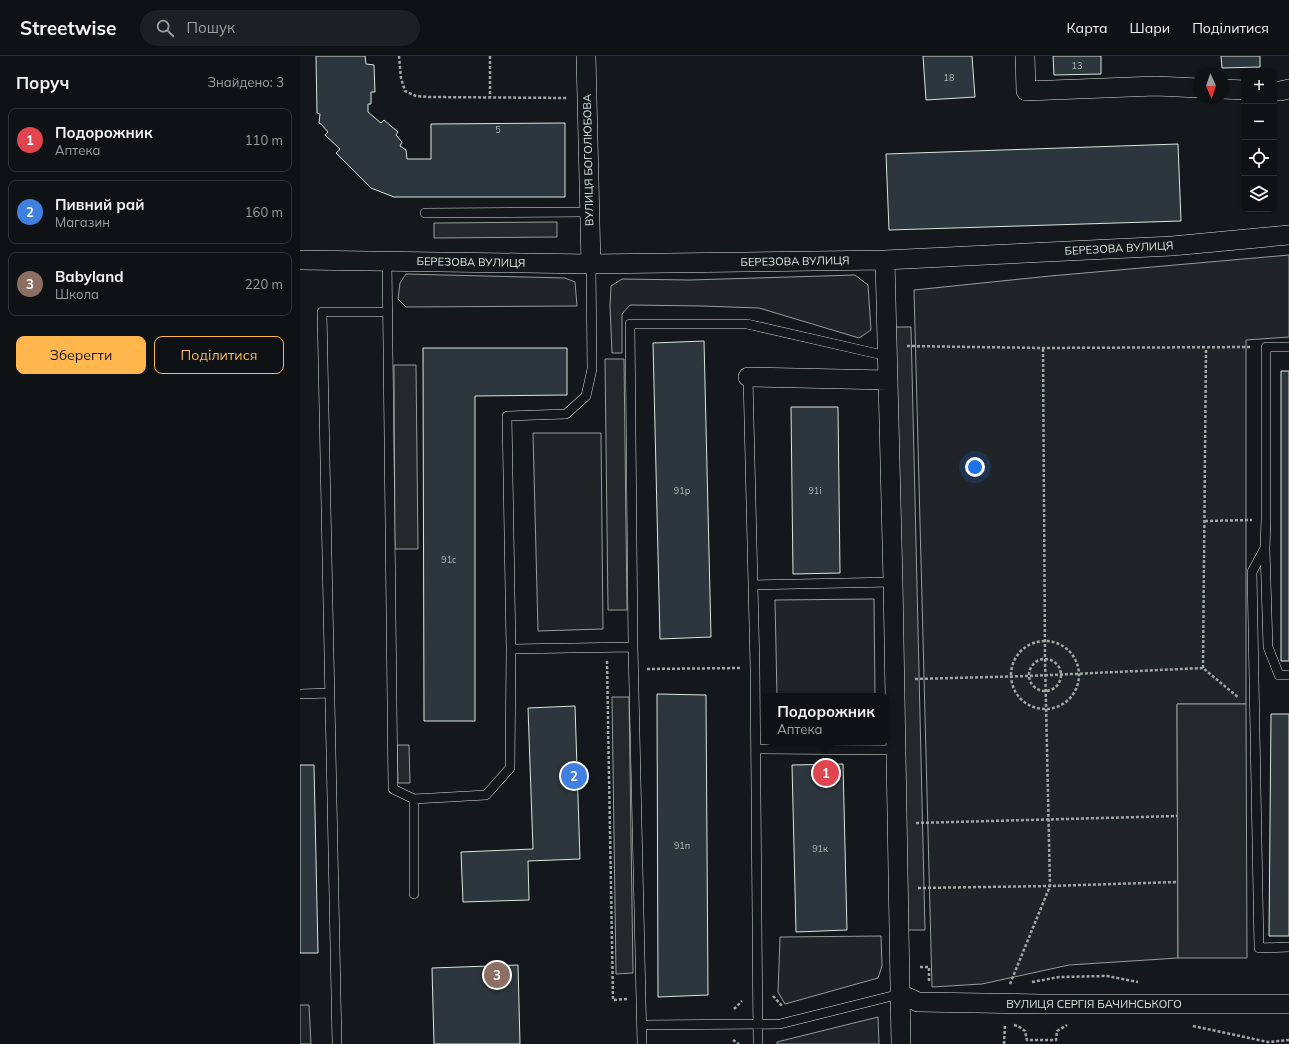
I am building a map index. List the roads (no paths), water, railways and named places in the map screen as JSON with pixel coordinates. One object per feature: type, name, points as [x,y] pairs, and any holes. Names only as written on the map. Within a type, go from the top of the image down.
[{"type":"street","name":"ВУЛИЦЯ БОГОЛЮБОВА","points":[[586,56],[591,264]]},
{"type":"street","points":[[1025,56],[1026,91],[1156,86],[1193,88]]},
{"type":"street","points":[[1229,89],[1241,90]]},
{"type":"street","points":[[1277,92],[1289,90]]},
{"type":"street","name":"БЕРЕЗОВА ВУЛИЦЯ","points":[[300,260],[591,264],[885,260],[1172,246],[1289,235]]},
{"type":"street","points":[[885,260],[895,679],[901,1044]]},
{"type":"street","points":[[748,377],[887,380]]},
{"type":"street","name":"ВУЛИЦЯ СЕРГІЯ БАЧИНСЬКОГО","points":[[900,994],[918,1002],[1049,1004],[1289,1004]]},
{"type":"lane","points":[[425,213],[589,212]]},
{"type":"lane","points":[[387,260],[394,789],[414,799],[486,795],[510,768],[510,649],[506,416],[566,414],[586,396],[592,369],[591,264]]},
{"type":"lane","points":[[337,1044],[322,312],[388,312]]},
{"type":"lane","points":[[642,1044],[633,668],[630,324],[747,324],[887,351]]},
{"type":"lane","points":[[1289,347],[1266,347],[1265,548],[1268,647],[1279,675],[1289,675]]},
{"type":"lane","points":[[748,377],[755,668],[758,1044]]},
{"type":"lane","points":[[1265,548],[1252,572],[1259,948],[1289,947]]},
{"type":"lane","points":[[753,585],[893,582]]},
{"type":"lane","points":[[510,649],[633,647]]},
{"type":"lane","points":[[300,694],[330,693]]},
{"type":"lane","points":[[756,749],[896,750]]},
{"type":"lane","points":[[414,799],[414,894]]},
{"type":"lane","points":[[642,1025],[780,1024],[900,994]]},
{"type":"place","name":"Подорожник","points":[[826,773]]},
{"type":"place","name":"Пивний рай","points":[[574,776]]},
{"type":"place","name":"Babyland","points":[[497,975]]}]
